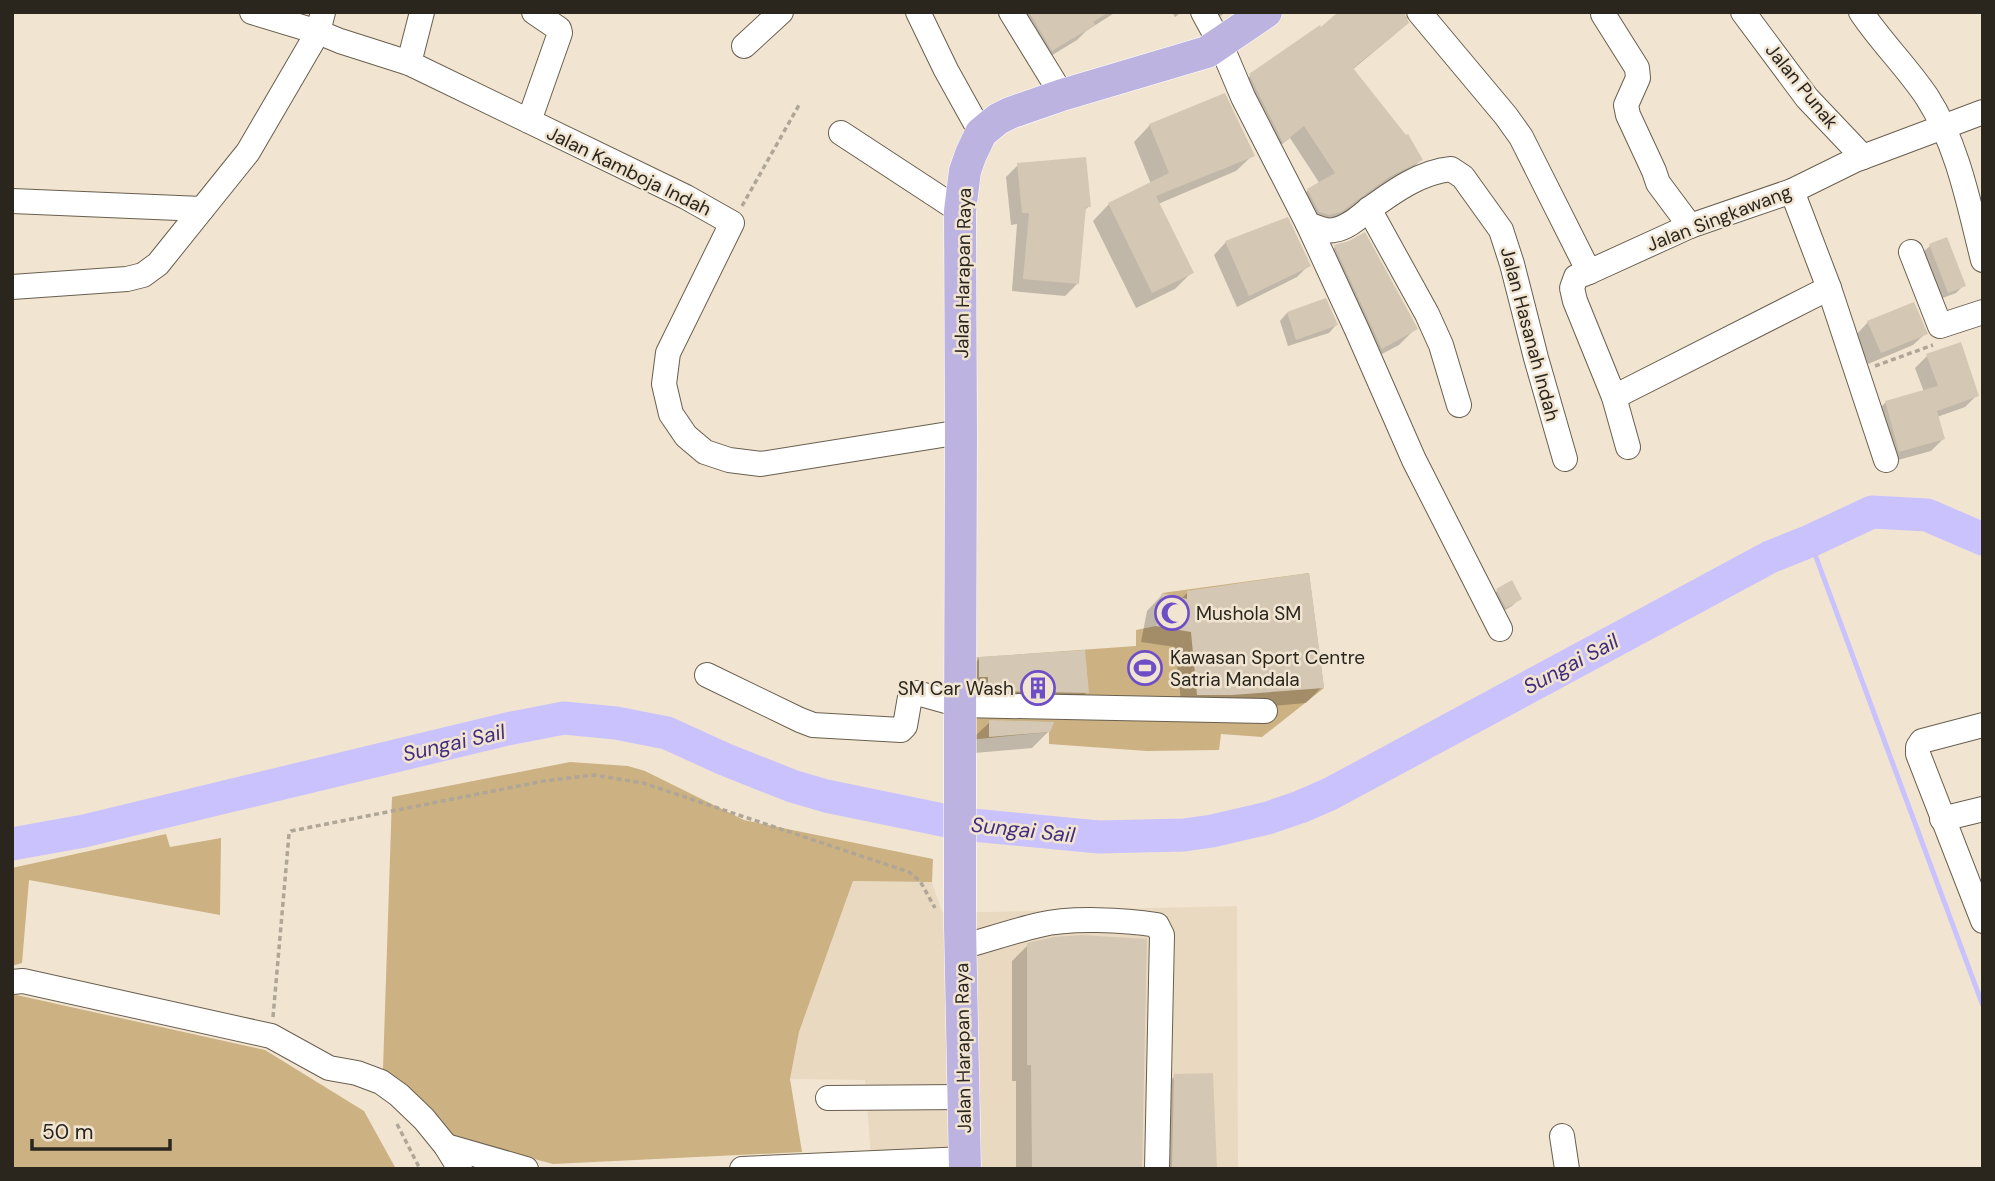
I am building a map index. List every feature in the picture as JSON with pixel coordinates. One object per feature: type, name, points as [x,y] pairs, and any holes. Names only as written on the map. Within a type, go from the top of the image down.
[{"type":"main road","points":[[981,133],[1010,113],[1207,52],[1266,12]]},
{"type":"main road","name":"Jalan Harapan Raya","points":[[965,1164],[961,937],[960,211],[965,171],[981,133]]},
{"type":"street","name":"Jalan Kamboja Indah","points":[[252,12],[321,22],[340,41],[409,63],[686,197],[733,223],[668,353],[664,384],[671,414],[685,436],[705,452],[729,460],[761,464],[961,432]]},
{"type":"street","points":[[409,63],[422,12]]},
{"type":"street","points":[[529,121],[560,33],[559,29],[534,12]]},
{"type":"street","points":[[744,46],[781,12]]},
{"type":"street","points":[[918,12],[981,133]]},
{"type":"street","points":[[1011,12],[1062,96]]},
{"type":"street","points":[[1203,12],[1308,224],[1414,460],[1500,629]]},
{"type":"street","points":[[1419,12],[1521,137],[1589,271],[1576,277],[1572,288],[1614,397],[1628,447]]},
{"type":"street","points":[[1605,12],[1603,14],[1637,68],[1638,78],[1626,105],[1628,115],[1658,183],[1690,226]]},
{"type":"street","name":"Jalan Punak","points":[[1743,12],[1807,98],[1863,157]]},
{"type":"street","points":[[1872,16],[1928,99],[1942,125],[1964,186],[1983,260]]},
{"type":"street","points":[[12,287],[110,281],[143,275],[158,264],[248,152],[321,22]]},
{"type":"street","name":"Jalan Singkawang","points":[[1589,271],[1690,226],[1792,191],[1863,157],[1942,125],[1983,112]]},
{"type":"street","points":[[841,133],[960,211]]},
{"type":"street","name":"Jalan Hasanah Indah","points":[[1308,224],[1334,231],[1421,176],[1437,170],[1451,169],[1463,177],[1501,230],[1565,459]]},
{"type":"street","points":[[1792,191],[1829,288],[1886,460]]},
{"type":"street","points":[[12,201],[202,209]]},
{"type":"street","points":[[1369,209],[1427,314],[1441,345],[1459,405]]},
{"type":"street","points":[[1911,253],[1940,326],[1983,312]]},
{"type":"street","points":[[1614,397],[1829,288]]},
{"type":"street","points":[[707,675],[813,725],[901,730],[905,726],[910,697],[917,694],[960,718],[1265,711]]},
{"type":"street","points":[[1981,908],[1942,819],[1918,754],[1918,747],[1923,741],[1983,724]]},
{"type":"street","points":[[1942,819],[1983,809]]},
{"type":"street","points":[[961,937],[1041,924],[1090,921],[1157,925],[1162,935],[1157,1169]]},
{"type":"street","points":[[12,982],[23,981],[271,1036],[329,1068],[357,1073],[381,1082],[425,1119],[460,1169]]},
{"type":"street","points":[[828,1098],[964,1097]]},
{"type":"street","points":[[1562,1136],[1567,1169]]},
{"type":"street","points":[[446,1146],[526,1169]]},
{"type":"street","points":[[742,1169],[965,1164]]},
{"type":"path","points":[[733,223],[799,105]]},
{"type":"path","points":[[1857,371],[1937,344],[1941,339],[1940,326]]},
{"type":"path","points":[[271,1036],[290,831],[544,780],[594,775],[643,783],[909,872],[920,881],[937,913],[961,937]]},
{"type":"shaded area","name":"Kawasan Sport Centre Satria Mandala","points":[[1309,573],[1324,688],[1262,737],[1221,734],[1219,750],[1147,751],[1049,744],[1049,732],[969,740],[967,658],[1136,646],[1136,630],[1156,626],[1162,593]]},
{"type":"shaded area","points":[[570,762],[628,766],[645,771],[744,820],[933,859],[932,882],[853,881],[799,1032],[790,1079],[802,1152],[553,1164],[452,1137],[383,1069],[392,797]]},
{"type":"shaded area","points":[[166,834],[170,847],[221,838],[220,915],[29,880],[22,963],[12,966],[12,868]]},
{"type":"shaded area","points":[[853,881],[932,882],[942,912],[1237,906],[1238,1169],[872,1169],[865,1080],[790,1079],[799,1032]]},
{"type":"shaded area","points":[[12,994],[265,1050],[364,1111],[396,1169],[12,1169]]},
{"type":"building","points":[[1029,12],[1109,12],[1093,22],[1095,25],[1052,51]]},
{"type":"building","points":[[1338,12],[1404,12],[1409,23],[1353,68],[1406,135],[1408,134],[1423,160],[1389,177],[1341,212],[1329,215],[1319,212],[1307,189],[1335,173],[1304,126],[1283,143],[1249,74],[1320,25],[1321,27]]},
{"type":"building","points":[[1225,93],[1255,156],[1156,196],[1194,273],[1152,293],[1108,203],[1169,173],[1149,124]]},
{"type":"building","points":[[1086,157],[1091,207],[1086,207],[1079,284],[1023,279],[1029,213],[1022,213],[1017,163]]},
{"type":"building","points":[[1288,217],[1311,266],[1249,296],[1225,241]]},
{"type":"building","points":[[1365,232],[1418,329],[1382,349],[1334,245],[1349,241]]},
{"type":"building","points":[[1947,237],[1966,286],[1948,293],[1929,244]]},
{"type":"building","points":[[1326,298],[1338,325],[1296,340],[1287,312]]},
{"type":"building","points":[[1914,302],[1928,334],[1881,353],[1867,321]]},
{"type":"building","points":[[1961,342],[1979,396],[1937,411],[1945,439],[1899,452],[1885,401],[1938,386],[1926,354]]},
{"type":"building","points":[[1309,573],[1324,688],[1197,695],[1191,632],[1156,626],[1162,593],[1187,599],[1187,591]]},
{"type":"building","points":[[1512,580],[1522,599],[1506,608],[1496,589]]},
{"type":"building","points":[[1085,650],[1089,693],[988,691],[988,677],[979,677],[979,657]]},
{"type":"building","points":[[989,720],[1054,722],[1050,732],[989,737]]},
{"type":"building","points":[[1082,935],[1147,939],[1142,1169],[1032,1169],[1031,1065],[1027,1065],[1027,943]]},
{"type":"building","points":[[1213,1073],[1217,1169],[1172,1169],[1174,1074]]},
{"type":"waterway","name":"Sungai Sail","points":[[12,844],[84,831],[507,729],[564,718],[616,723],[667,733],[792,786],[826,796],[962,824],[1099,837],[1184,835],[1212,831],[1268,818],[1330,794],[1770,557],[1872,512],[1927,515],[1983,539]]},
{"type":"waterway","points":[[1810,541],[1983,1006]]},
{"type":"place","name":"Mushola SM","points":[[1172,613]]},
{"type":"place","name":"Kawasan Sport Centre Satria Mandala","points":[[1145,668]]},
{"type":"place","name":"SM Car Wash","points":[[1038,688]]}]
